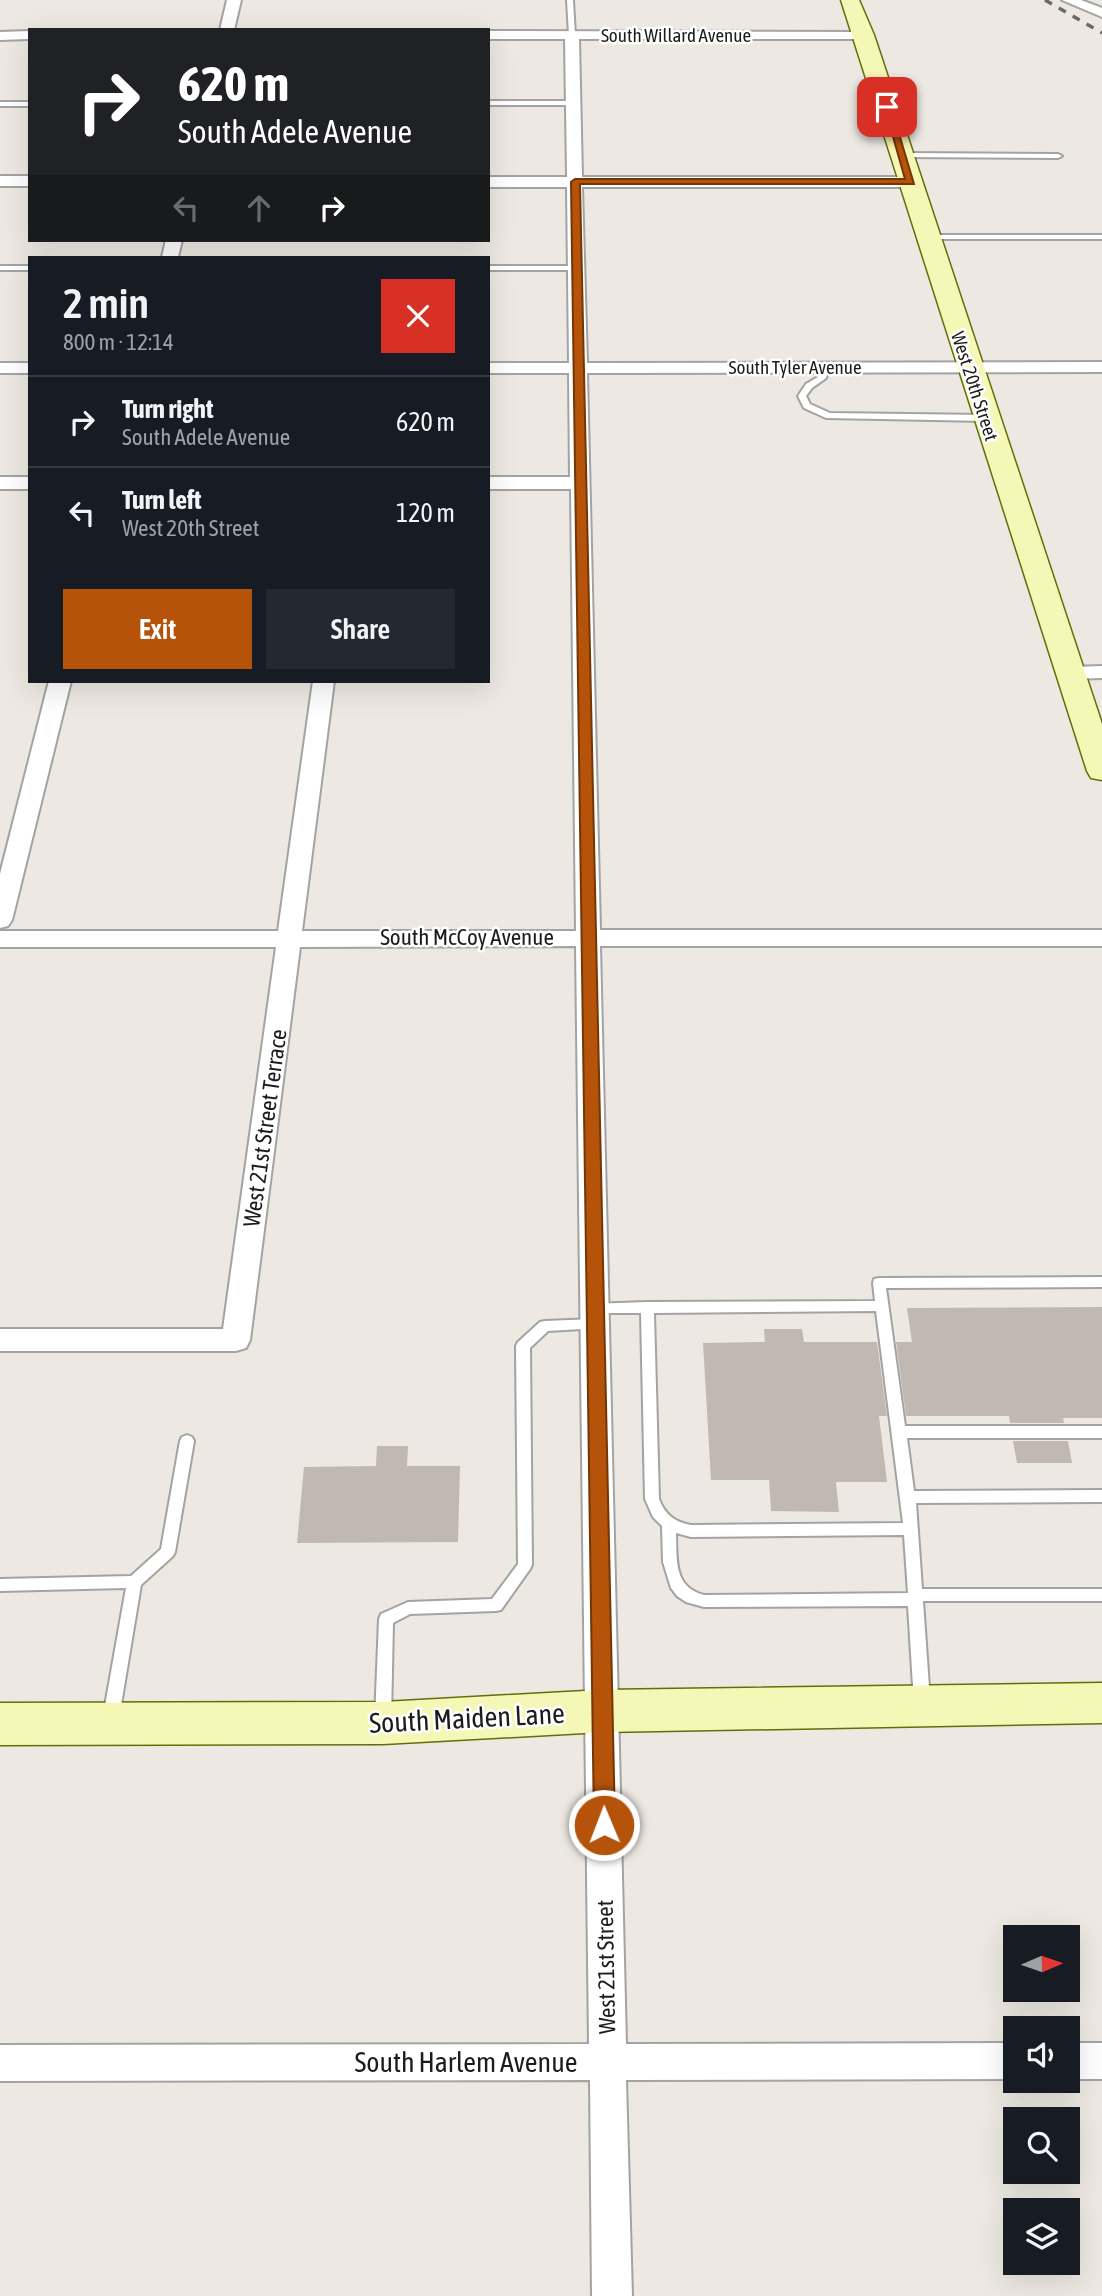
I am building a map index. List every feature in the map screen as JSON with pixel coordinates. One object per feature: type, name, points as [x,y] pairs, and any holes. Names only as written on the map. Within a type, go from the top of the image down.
[{"type":"main road","name":"West 20th Street","points":[[850,0],[864,36],[1102,771]]},
{"type":"main road","name":"South Maiden Lane","points":[[0,1724],[383,1723],[603,1711],[1102,1703]]},
{"type":"street","points":[[227,28],[234,0]]},
{"type":"street","points":[[1069,0],[1102,13]]},
{"type":"street","name":"South Willard Avenue","points":[[490,35],[864,36]]},
{"type":"street","name":"West 21st Street","points":[[572,35],[612,2296]]},
{"type":"street","points":[[0,36],[28,36]]},
{"type":"street","points":[[0,181],[28,181]]},
{"type":"street","points":[[490,182],[910,182]]},
{"type":"street","name":"South Tyler Avenue","points":[[490,368],[1102,367]]},
{"type":"street","points":[[0,368],[28,368]]},
{"type":"street","points":[[0,483],[28,483]]},
{"type":"street","points":[[490,483],[582,483]]},
{"type":"street","points":[[1070,673],[1102,672]]},
{"type":"street","points":[[0,920],[59,683]]},
{"type":"street","name":"West 21st Street Terrace","points":[[0,1340],[236,1340],[323,683]]},
{"type":"street","name":"South McCoy Avenue","points":[[0,939],[1102,938]]},
{"type":"street","name":"South Harlem Avenue","points":[[0,2063],[1003,2061]]},
{"type":"street","points":[[1080,2061],[1102,2061]]},
{"type":"lane","name":"West 21st Street","points":[[570,0],[572,35]]},
{"type":"lane","points":[[490,103],[574,103]]},
{"type":"lane","points":[[0,104],[28,104]]},
{"type":"lane","points":[[902,155],[1058,156]]},
{"type":"lane","points":[[928,237],[1102,237]]},
{"type":"lane","points":[[0,268],[28,268]]},
{"type":"lane","points":[[490,268],[576,268]]},
{"type":"lane","points":[[825,367],[822,378],[808,386],[802,396],[807,406],[821,414],[855,418],[986,418]]},
{"type":"lane","points":[[922,1704],[907,1497],[879,1283],[1102,1282]]},
{"type":"lane","points":[[383,1723],[386,1619],[408,1608],[496,1605],[525,1565],[523,1346],[545,1326],[648,1307],[882,1306]]},
{"type":"lane","points":[[648,1307],[652,1499],[656,1511],[669,1526],[691,1531],[910,1530]]},
{"type":"lane","points":[[899,1432],[1102,1432]]},
{"type":"lane","points":[[110,1724],[134,1582],[168,1552],[187,1441]]},
{"type":"lane","points":[[907,1497],[1102,1496]]},
{"type":"lane","points":[[669,1526],[672,1578],[677,1589],[689,1598],[704,1601],[1102,1595]]},
{"type":"lane","points":[[0,1585],[134,1582]]},
{"type":"building","points":[[1102,1307],[1102,1418],[1063,1418],[1064,1423],[1010,1423],[1009,1416],[906,1416],[896,1342],[912,1342],[907,1308]]},
{"type":"building","points":[[764,1329],[802,1329],[804,1342],[877,1342],[887,1416],[879,1416],[887,1482],[836,1482],[839,1512],[771,1511],[769,1480],[711,1480],[703,1343],[765,1342]]},
{"type":"building","points":[[1013,1441],[1068,1441],[1072,1463],[1017,1463]]},
{"type":"building","points":[[377,1446],[408,1446],[407,1466],[460,1466],[458,1542],[297,1543],[304,1467],[376,1466]]},
{"type":"railway","points":[[1045,0],[1102,33]]},
{"type":"route","points":[[604,1825],[575,182],[910,182],[887,107]]}]
